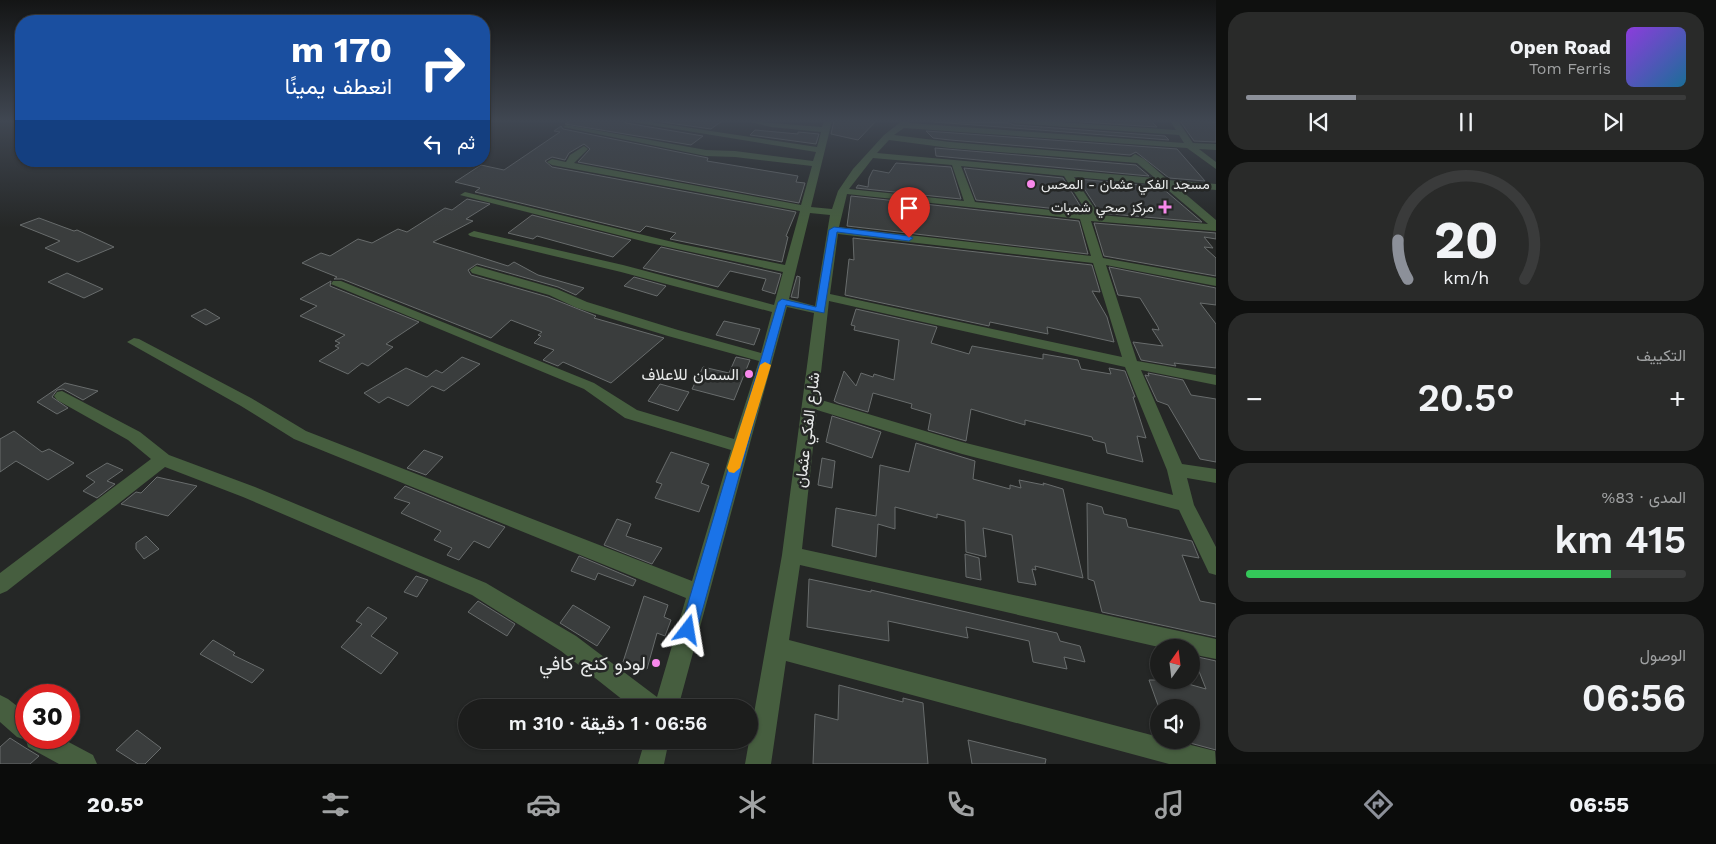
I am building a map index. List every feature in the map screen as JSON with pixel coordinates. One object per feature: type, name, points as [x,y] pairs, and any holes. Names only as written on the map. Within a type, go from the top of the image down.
[{"type":"street","points":[[568,164],[573,157]]},
{"type":"street","points":[[756,157],[816,164]]},
{"type":"street","points":[[669,699],[740,446],[768,358],[819,157]]},
{"type":"street","name":"شارع الفكي عثمان","points":[[758,764],[792,555],[822,303],[835,221],[843,191],[856,171],[869,157]]},
{"type":"street","points":[[887,157],[1068,175],[1216,187]]},
{"type":"street","points":[[1085,157],[1141,161]]},
{"type":"street","points":[[1135,157],[1168,184],[1215,228]]},
{"type":"street","points":[[1204,157],[1216,166]]},
{"type":"street","points":[[552,162],[733,198],[806,208],[835,221],[1097,260],[1216,282]]},
{"type":"street","points":[[956,164],[971,205]]},
{"type":"street","points":[[1068,175],[1090,217],[1097,260],[1131,364],[1176,470],[1185,505],[1216,567]]},
{"type":"street","points":[[843,191],[1215,228]]},
{"type":"street","points":[[465,195],[552,214],[712,254],[772,264],[790,270]]},
{"type":"street","points":[[474,234],[781,306],[822,303],[1216,380]]},
{"type":"street","points":[[476,270],[553,292],[582,305],[664,330],[768,358]]},
{"type":"street","points":[[337,284],[589,386],[631,414],[740,446]]},
{"type":"street","points":[[134,342],[246,402],[300,435],[645,570],[698,593]]},
{"type":"street","points":[[62,396],[134,436],[163,459],[249,492],[479,589],[505,603],[576,650],[640,699]]},
{"type":"street","points":[[810,402],[962,448],[1185,505]]},
{"type":"street","points":[[0,585],[163,459]]},
{"type":"street","points":[[1176,470],[1216,476]]},
{"type":"street","points":[[792,555],[1216,649]]},
{"type":"street","points":[[778,648],[1215,764]]},
{"type":"street","points":[[0,707],[15,719]]},
{"type":"street","points":[[57,749],[84,764]]},
{"type":"street","points":[[650,764],[654,749]]},
{"type":"building","points":[[524,157],[567,157],[565,160],[552,157],[545,161],[552,167],[796,212],[786,236],[788,237],[782,262],[670,239],[676,233],[646,226],[640,232],[475,192],[480,188],[455,182],[478,167],[504,170]]},
{"type":"building","points":[[583,157],[701,157],[708,158],[707,161],[798,176],[796,182],[805,183],[799,203],[578,162]]},
{"type":"building","points":[[943,157],[1037,157],[1136,165],[1149,176]]},
{"type":"building","points":[[1142,157],[1184,157],[1205,181],[1169,178]]},
{"type":"building","points":[[896,163],[951,167],[961,199],[856,188],[858,185],[868,187],[869,178],[873,170],[889,173]]},
{"type":"building","points":[[964,168],[1063,178],[1084,212],[976,200]]},
{"type":"building","points":[[1078,179],[1161,187],[1202,222],[1100,213]]},
{"type":"building","points":[[851,196],[1079,221],[1088,254],[847,226]]},
{"type":"building","points":[[467,199],[490,204],[466,219],[473,221],[433,242],[508,266],[514,262],[538,275],[584,288],[576,295],[558,287],[477,264],[468,270],[471,275],[548,297],[596,316],[594,318],[664,338],[611,383],[563,362],[558,366],[543,360],[554,350],[534,343],[541,336],[538,335],[542,332],[511,320],[491,338],[342,279],[334,279],[337,277],[302,263],[321,253],[330,256],[358,239],[372,243],[398,229],[407,232],[445,208],[452,210]]},
{"type":"building","points":[[532,215],[631,240],[613,257],[537,236],[533,239],[508,233]]},
{"type":"building","points":[[39,218],[74,231],[77,230],[114,247],[78,262],[45,248],[60,241],[20,225]]},
{"type":"building","points":[[1094,223],[1216,233],[1216,239],[1204,237],[1213,248],[1204,247],[1216,258],[1216,276],[1104,256]]},
{"type":"building","points":[[853,238],[1092,265],[1100,292],[1092,291],[1107,317],[1114,342],[1047,327],[1048,334],[990,322],[989,326],[845,295],[849,259],[854,260]]},
{"type":"building","points":[[661,247],[781,274],[775,294],[762,290],[766,279],[730,271],[718,287],[643,268]]},
{"type":"building","points":[[1109,267],[1216,288],[1216,305],[1200,303],[1216,324],[1216,368],[1174,363],[1176,366],[1141,360],[1133,342],[1163,346],[1152,329],[1159,330],[1158,327],[1140,298],[1118,295]]},
{"type":"building","points":[[67,273],[103,289],[84,298],[48,282]]},
{"type":"building","points":[[797,276],[800,277],[798,298],[791,297]]},
{"type":"building","points":[[634,277],[666,286],[657,296],[624,286]]},
{"type":"building","points":[[331,281],[330,286],[419,322],[386,344],[393,347],[368,366],[362,363],[348,374],[319,361],[339,348],[335,346],[340,343],[335,341],[345,335],[300,316],[317,306],[300,299]]},
{"type":"building","points":[[205,309],[220,318],[206,325],[191,316]]},
{"type":"building","points":[[856,309],[937,327],[931,343],[969,354],[972,346],[1043,359],[1043,354],[1078,360],[1081,369],[1111,374],[1109,368],[1125,371],[1135,397],[1133,397],[1146,438],[1137,436],[1143,462],[1107,453],[1105,443],[1093,440],[1092,437],[1025,420],[1025,425],[971,409],[966,441],[928,430],[931,414],[911,408],[912,404],[873,393],[868,412],[834,401],[844,371],[856,386],[861,373],[873,377],[874,374],[894,380],[899,340],[854,330],[855,326],[851,325]]},
{"type":"building","points":[[724,321],[760,329],[754,345],[716,335]]},
{"type":"building","points":[[462,357],[480,364],[444,391],[432,386],[408,406],[388,397],[379,403],[364,393],[406,368],[427,377],[436,370],[442,373]]},
{"type":"building","points":[[736,357],[750,360],[734,400],[692,389],[703,367],[729,373]]},
{"type":"building","points":[[1148,373],[1183,380],[1191,395],[1216,399],[1216,462],[1200,459],[1168,405],[1157,401],[1145,375],[1149,376]]},
{"type":"building","points":[[65,383],[98,391],[83,400],[63,389],[57,390],[52,397],[68,408],[57,414],[37,402]]},
{"type":"building","points":[[660,384],[689,392],[678,411],[648,401]]},
{"type":"building","points":[[832,416],[881,432],[872,458],[826,442]]},
{"type":"building","points":[[14,431],[42,452],[49,449],[74,463],[48,480],[16,461],[0,472],[0,439]]},
{"type":"building","points":[[916,443],[975,461],[973,479],[1010,489],[1010,485],[1021,488],[1019,480],[1044,485],[1043,483],[1063,489],[1083,578],[1035,566],[1036,570],[1032,569],[1036,585],[1018,582],[1012,535],[983,528],[986,557],[966,552],[965,521],[937,514],[937,518],[895,507],[895,529],[878,524],[876,557],[832,546],[836,508],[876,516],[880,465],[909,472]]},
{"type":"building","points":[[424,450],[443,457],[426,475],[407,468]]},
{"type":"building","points":[[671,452],[709,464],[701,483],[709,486],[699,512],[655,498],[662,484],[656,482]]},
{"type":"building","points":[[822,458],[835,461],[832,488],[818,485]]},
{"type":"building","points":[[107,463],[123,470],[107,481],[115,484],[97,498],[83,491],[95,482],[86,476]]},
{"type":"building","points":[[157,477],[197,486],[168,516],[121,504],[136,492],[141,493]]},
{"type":"building","points":[[405,486],[505,527],[489,548],[474,541],[459,560],[447,555],[452,548],[434,540],[441,531],[401,513],[410,503],[394,498]]},
{"type":"building","points":[[1087,503],[1102,507],[1104,514],[1126,519],[1128,527],[1192,541],[1199,558],[1182,555],[1200,601],[1216,604],[1216,637],[1102,612],[1094,581],[1088,579]]},
{"type":"building","points":[[617,519],[631,524],[626,536],[662,548],[652,564],[604,545]]},
{"type":"building","points":[[146,536],[159,549],[144,559],[136,549],[136,543]]},
{"type":"building","points":[[965,554],[979,558],[981,580],[966,577]]},
{"type":"building","points":[[579,556],[636,580],[633,586],[598,573],[595,580],[571,571]]},
{"type":"building","points":[[416,576],[428,580],[417,597],[404,592]]},
{"type":"building","points":[[809,579],[871,592],[871,590],[1057,633],[1060,641],[1080,646],[1085,662],[1064,657],[1067,669],[1033,662],[1029,641],[966,627],[968,638],[888,621],[889,641],[807,627]]},
{"type":"building","points":[[644,596],[668,605],[664,617],[671,620],[665,636],[657,633],[647,669],[623,662]]},
{"type":"building","points":[[478,601],[515,624],[507,636],[468,612]]},
{"type":"building","points":[[573,605],[610,627],[597,646],[560,623]]},
{"type":"building","points":[[368,607],[387,618],[371,636],[398,653],[381,674],[341,647],[362,624],[356,621]]},
{"type":"building","points":[[213,640],[235,653],[233,655],[264,670],[252,683],[200,654]]},
{"type":"building","points":[[1200,658],[1216,661],[1216,750],[1200,746],[1200,699],[1156,699],[1152,689],[1200,689],[1200,687],[1206,689],[1200,674]]},
{"type":"building","points":[[839,685],[903,702],[903,698],[923,703],[928,764],[813,764],[815,714],[838,720]]},
{"type":"building","points":[[137,730],[161,748],[145,764],[138,764],[116,750]]},
{"type":"building","points":[[10,738],[15,741],[15,749],[28,749],[39,756],[30,764],[0,764],[0,747]]},
{"type":"building","points":[[968,740],[1046,759],[1045,764],[972,764]]},
{"type":"slow traffic","points":[[734,468],[765,365]]},
{"type":"place","name":"مسجد الفكي عثمان - المحس","points":[[1031,184]]},
{"type":"place","name":"مركز صحي شمبات","points":[[1165,207]]},
{"type":"place","name":"السمان للاعلاف","points":[[749,374]]},
{"type":"place","name":"لودو كنج كافي","points":[[656,663]]},
{"type":"route","points":[[688,630],[707,568],[723,504],[768,358],[782,302],[821,311],[834,230],[909,238]]}]
